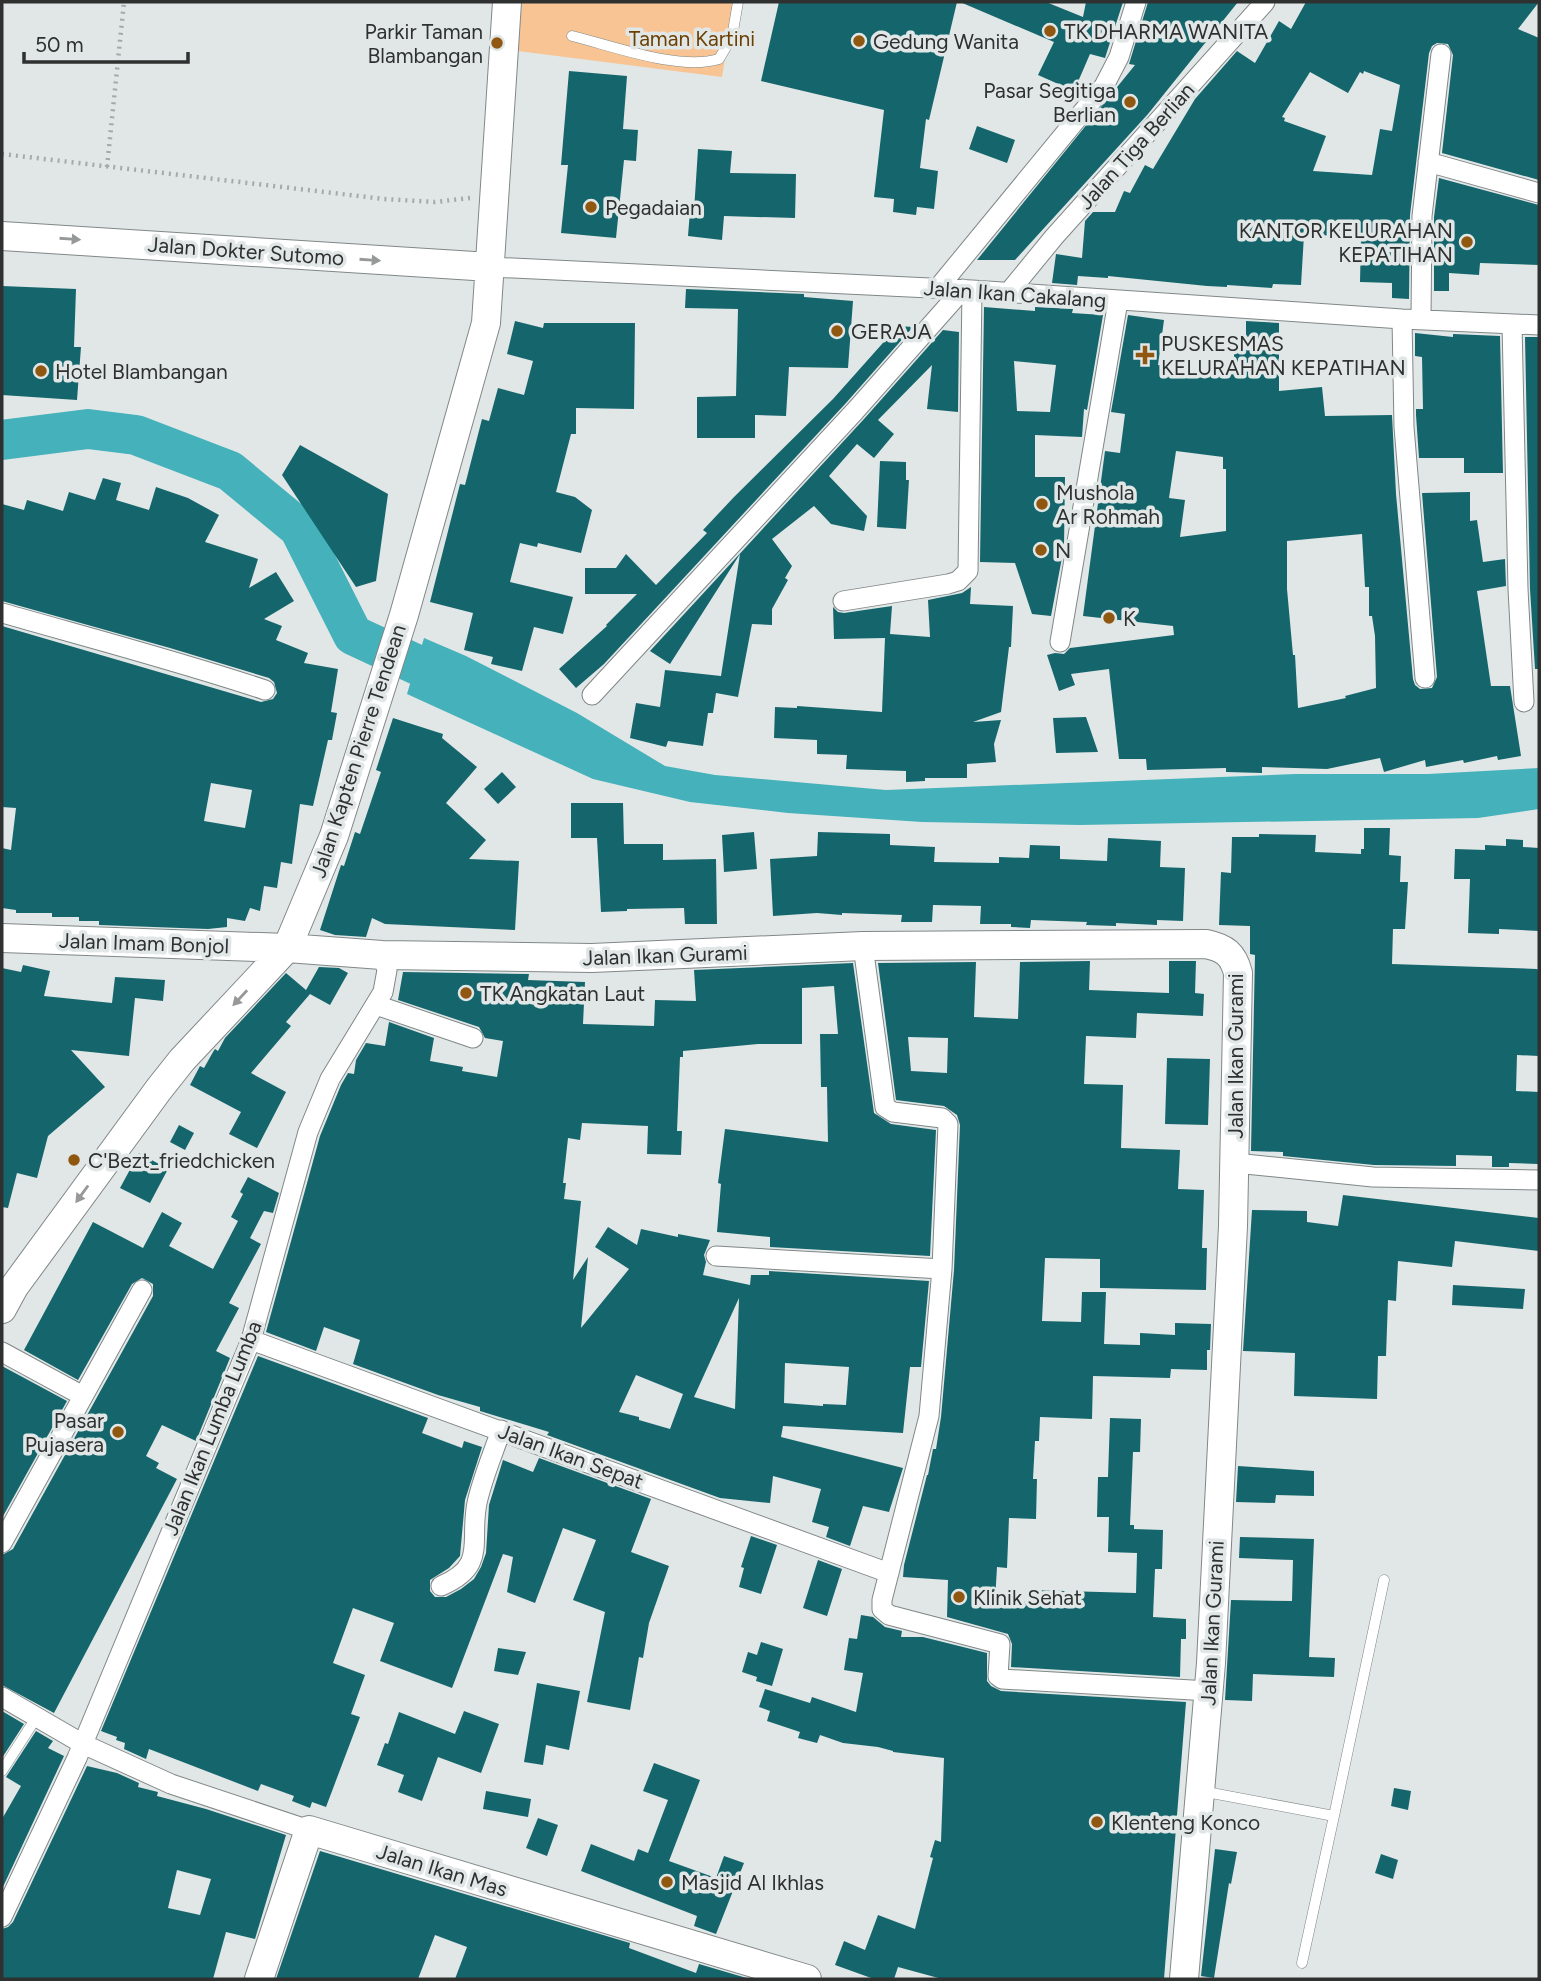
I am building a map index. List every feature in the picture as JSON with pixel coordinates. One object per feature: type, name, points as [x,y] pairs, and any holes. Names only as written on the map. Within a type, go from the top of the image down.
[{"type":"main road","name":"Jalan Kapten Pierre Tendean","points":[[6,1293],[167,1079],[287,948],[334,836],[404,615],[486,323],[507,2]]},
{"type":"main road","name":"Jalan Dokter Sutomo","points":[[2,236],[490,267]]},
{"type":"main road","name":"Jalan Imam Bonjol","points":[[2,938],[287,948]]},
{"type":"main road","name":"Jalan Ikan Gurami","points":[[287,948],[382,955],[592,958],[863,946],[1206,944],[1229,952],[1238,973],[1235,1163],[1209,1691],[1184,1979]]},
{"type":"main road","points":[[259,1979],[309,1830]]},
{"type":"main road","name":"Jalan Ikan Mas","points":[[309,1830],[807,1979]]},
{"type":"street","points":[[938,288],[1104,86],[1119,57],[1136,2]]},
{"type":"street","name":"Jalan Tiga Berlian","points":[[1009,292],[1054,237],[1265,2]]},
{"type":"street","points":[[1424,678],[1404,427],[1422,216],[1441,54]]},
{"type":"street","points":[[1428,162],[1539,193]]},
{"type":"street","name":"Jalan Ikan Cakalang","points":[[490,267],[967,289],[1412,320],[1539,325]]},
{"type":"street","points":[[843,601],[948,584],[958,581],[968,571],[967,289]]},
{"type":"street","points":[[592,695],[967,289]]},
{"type":"street","points":[[1060,642],[1118,301]]},
{"type":"street","points":[[1512,325],[1518,603],[1524,702]]},
{"type":"street","points":[[2,613],[184,663],[265,690]]},
{"type":"street","points":[[863,946],[885,1107],[893,1112],[942,1118],[947,1121],[942,1269],[928,1427],[882,1609],[889,1615],[1000,1644],[999,1678],[1209,1691]]},
{"type":"street","name":"Jalan Ikan Lumba Lumba","points":[[2,1917],[83,1744],[251,1340],[308,1132],[330,1079],[383,992],[386,978],[382,955]]},
{"type":"street","points":[[376,1005],[473,1038]]},
{"type":"street","points":[[1235,1163],[1373,1177],[1539,1180]]},
{"type":"street","points":[[716,1256],[942,1269]]},
{"type":"street","points":[[2,1543],[142,1290]]},
{"type":"street","name":"Jalan Ikan Sepat","points":[[251,1340],[889,1573]]},
{"type":"street","points":[[2,1352],[83,1396]]},
{"type":"street","points":[[441,1586],[463,1575],[473,1556],[477,1503],[500,1430]]},
{"type":"street","name":"Jalan Ikan Mas","points":[[2,1697],[83,1744],[171,1784],[309,1830]]},
{"type":"lane","points":[[572,36],[679,62],[705,63],[719,59],[732,37],[738,2]]},
{"type":"lane","points":[[1302,1964],[1384,1580]]},
{"type":"lane","points":[[2,1771],[36,1718]]},
{"type":"lane","points":[[1200,1791],[1334,1816]]},
{"type":"path","points":[[107,167],[124,2]]},
{"type":"path","points":[[2,154],[384,199],[435,202],[494,197]]},
{"type":"green space","name":"Taman Kartini","points":[[522,2],[734,2],[722,77],[518,51]]},
{"type":"water","points":[[424,638],[466,656],[577,713],[665,766],[715,775],[886,790],[1296,774],[1428,774],[1539,768],[1539,809],[1478,818],[1079,825],[922,822],[788,813],[690,802],[593,779],[407,694]]},
{"type":"building","name":"Gedung Wanita","points":[[779,2],[957,2],[929,120],[926,119],[920,168],[938,171],[934,209],[917,207],[916,215],[893,212],[894,199],[874,197],[884,110],[761,81]]},
{"type":"building","points":[[960,2],[1046,2],[1083,17],[1086,2],[1123,2],[1105,58],[1090,54],[1074,91],[1038,75],[1054,42]]},
{"type":"building","name":"Pasar Segitiga Berlian","points":[[1148,2],[1238,2],[1148,114],[1015,260],[977,260],[1135,65],[1129,64]]},
{"type":"building","points":[[1306,2],[1539,2],[1518,29],[1539,38],[1539,180],[1442,153],[1453,55],[1448,44],[1437,43],[1429,53],[1410,215],[1409,299],[1392,298],[1392,283],[1360,282],[1361,239],[1358,239],[1358,236],[1304,235],[1301,285],[1273,284],[1272,288],[1227,287],[1108,276],[1078,276],[1077,285],[1052,283],[1056,254],[1082,258],[1085,221],[1093,212],[1115,212],[1124,191],[1130,193],[1145,165],[1153,169],[1195,99],[1237,51],[1255,63],[1279,21],[1291,29]],"holes":[[[1364,71],[1400,85],[1392,131],[1380,129],[1372,175],[1313,171],[1326,136],[1284,121],[1285,118],[1282,117],[1310,72],[1348,93],[1360,72],[1363,74]]]},
{"type":"building","points":[[569,71],[627,76],[623,129],[638,130],[636,161],[624,160],[616,238],[561,233],[568,165],[561,165]]},
{"type":"building","points":[[977,126],[1015,140],[1007,163],[969,149]]},
{"type":"building","points":[[698,149],[732,151],[730,173],[796,174],[795,218],[724,216],[722,240],[688,236],[690,211],[694,211]]},
{"type":"building","points":[[1439,178],[1539,205],[1539,265],[1480,263],[1479,275],[1449,273],[1449,291],[1434,291],[1434,217]]},
{"type":"building","points":[[2,286],[76,289],[74,347],[81,347],[77,400],[2,395]]},
{"type":"building","points":[[686,289],[804,294],[804,297],[853,301],[848,368],[789,367],[786,416],[755,415],[755,438],[697,438],[697,397],[736,396],[738,309],[685,308]]},
{"type":"building","points":[[984,307],[1035,311],[1035,307],[1073,309],[1072,313],[1103,315],[1087,410],[1084,409],[1082,437],[1035,435],[1035,477],[1065,477],[1064,547],[1051,616],[1032,614],[1015,563],[980,562]],"holes":[[[1014,361],[1056,365],[1050,412],[1017,411]]]},
{"type":"building","points":[[1128,315],[1164,320],[1158,365],[1172,367],[1171,375],[1228,375],[1228,363],[1234,363],[1234,343],[1246,343],[1246,321],[1279,323],[1279,391],[1322,387],[1325,416],[1392,415],[1396,494],[1415,685],[1420,689],[1432,688],[1437,677],[1422,493],[1470,492],[1470,521],[1477,520],[1483,562],[1505,559],[1506,586],[1477,591],[1491,686],[1510,686],[1521,756],[1498,760],[1497,756],[1426,767],[1425,760],[1384,772],[1380,758],[1327,769],[1262,767],[1262,773],[1226,772],[1226,768],[1147,770],[1146,759],[1119,759],[1109,669],[1071,674],[1075,685],[1059,691],[1047,655],[1064,654],[1070,648],[1174,635],[1173,626],[1083,616],[1105,451],[1120,453],[1125,414],[1111,412]],"holes":[[[1176,451],[1223,457],[1223,469],[1226,469],[1226,531],[1180,537],[1185,500],[1169,498]],[[1362,534],[1365,587],[1369,587],[1369,616],[1372,616],[1375,636],[1376,688],[1345,696],[1346,698],[1298,708],[1287,589],[1287,541]]]},
{"type":"building","points":[[515,321],[543,328],[544,323],[635,323],[634,409],[576,408],[576,434],[571,434],[556,492],[575,497],[592,510],[581,553],[538,543],[537,547],[520,543],[510,582],[573,597],[563,634],[534,627],[522,671],[491,664],[493,657],[464,650],[473,613],[430,602],[460,484],[465,485],[482,419],[489,421],[498,388],[524,395],[533,361],[507,354]]},
{"type":"building","points":[[898,326],[913,327],[604,664],[576,688],[559,669],[607,626],[637,594],[585,594],[585,568],[616,568],[626,554],[656,585],[707,533],[703,530],[833,399]]},
{"type":"building","points":[[943,330],[959,332],[958,412],[927,409],[932,365],[878,420],[894,434],[874,458],[857,444],[829,476],[867,516],[864,531],[831,524],[814,506],[772,539],[792,566],[785,578],[788,580],[772,609],[772,625],[752,624],[738,697],[716,693],[713,713],[708,713],[703,746],[668,741],[666,747],[630,738],[636,703],[660,707],[665,670],[721,676],[740,554],[670,664],[650,651]]},
{"type":"building","points":[[1415,333],[1453,337],[1453,334],[1500,336],[1503,473],[1464,473],[1464,458],[1419,458],[1416,409],[1423,409],[1422,357],[1415,356]]},
{"type":"building","points":[[1525,337],[1539,337],[1539,669],[1535,669],[1530,589]]},
{"type":"building","points":[[300,445],[388,494],[376,581],[356,587],[282,475]]},
{"type":"building","points":[[880,461],[906,462],[906,480],[909,480],[906,529],[877,527]]},
{"type":"building","points":[[103,478],[121,483],[116,500],[149,510],[156,487],[188,498],[219,515],[205,542],[258,559],[249,588],[276,572],[294,601],[264,619],[282,626],[276,640],[308,653],[304,663],[338,669],[331,712],[337,713],[332,740],[328,740],[313,806],[300,804],[292,864],[281,862],[277,888],[264,886],[260,911],[250,908],[245,921],[227,918],[227,927],[208,929],[99,925],[99,921],[79,921],[79,917],[52,917],[52,913],[16,913],[16,910],[2,908],[2,848],[11,850],[16,808],[2,807],[2,626],[261,702],[273,699],[277,693],[274,682],[269,678],[2,601],[2,504],[24,510],[27,500],[63,511],[69,492],[95,500]],"holes":[[[211,783],[252,790],[245,828],[204,821]]]},
{"type":"building","points":[[971,587],[970,604],[1013,606],[1011,647],[1001,712],[973,722],[1001,720],[994,744],[996,762],[967,764],[967,778],[925,778],[925,781],[906,782],[906,771],[846,769],[847,755],[817,754],[817,740],[774,738],[775,707],[882,712],[885,638],[834,639],[833,607],[844,613],[892,606],[890,634],[930,637],[928,600],[962,593]]},
{"type":"building","points":[[1086,717],[1098,752],[1056,753],[1053,718]]},
{"type":"building","points":[[393,718],[443,734],[442,738],[477,767],[446,803],[486,840],[469,859],[519,861],[515,930],[385,924],[372,918],[366,937],[335,935],[320,930],[341,865],[344,866],[355,832],[360,834],[381,772],[376,770]]},
{"type":"building","points":[[502,772],[516,787],[498,804],[484,789]]},
{"type":"building","points":[[571,803],[623,803],[624,844],[663,844],[663,860],[716,859],[717,924],[685,924],[684,908],[601,912],[597,838],[571,838]]},
{"type":"building","points":[[1364,828],[1390,828],[1389,855],[1401,856],[1400,882],[1408,882],[1405,929],[1393,929],[1392,964],[1539,971],[1539,1056],[1517,1055],[1516,1091],[1539,1092],[1538,1164],[1509,1163],[1509,1167],[1492,1167],[1492,1156],[1456,1155],[1456,1166],[1374,1165],[1283,1156],[1283,1152],[1251,1151],[1255,955],[1250,954],[1250,926],[1219,925],[1221,872],[1231,873],[1232,837],[1259,837],[1259,834],[1316,835],[1315,852],[1361,854],[1361,849],[1364,849]]},
{"type":"building","points":[[754,832],[757,869],[724,872],[722,835]]},
{"type":"building","points":[[818,832],[890,834],[890,845],[935,847],[934,862],[999,863],[999,857],[1029,858],[1030,845],[1060,846],[1060,859],[1107,861],[1108,838],[1161,841],[1160,867],[1185,868],[1183,921],[1157,920],[1157,925],[1116,923],[1116,926],[1031,920],[1030,928],[1011,927],[1011,924],[980,924],[981,906],[933,905],[932,922],[901,922],[902,915],[817,913],[773,916],[770,859],[817,856]]},
{"type":"building","points":[[1506,839],[1523,840],[1523,847],[1539,848],[1539,931],[1499,929],[1499,934],[1468,933],[1470,879],[1454,879],[1455,849],[1485,850],[1485,845],[1506,846]]},
{"type":"building","points":[[1090,961],[1089,990],[1169,993],[1169,961],[1196,961],[1195,993],[1204,994],[1203,1016],[1137,1013],[1136,1038],[1086,1036],[1084,1084],[1123,1085],[1121,1148],[1180,1150],[1178,1189],[1204,1190],[1202,1248],[1207,1248],[1206,1290],[1100,1288],[1100,1259],[1045,1258],[1042,1321],[1081,1322],[1082,1292],[1106,1292],[1104,1344],[1140,1345],[1140,1333],[1175,1335],[1175,1323],[1211,1324],[1207,1370],[1171,1369],[1170,1378],[1093,1376],[1092,1419],[1040,1417],[1039,1441],[1035,1441],[1033,1479],[1037,1479],[1036,1519],[1009,1518],[1007,1568],[997,1567],[995,1601],[1029,1602],[1029,1590],[1136,1593],[1137,1553],[1108,1552],[1109,1517],[1097,1517],[1098,1477],[1108,1477],[1110,1418],[1141,1419],[1140,1452],[1133,1452],[1130,1525],[1134,1525],[1134,1529],[1163,1530],[1162,1569],[1155,1569],[1153,1617],[1186,1619],[1186,1639],[1181,1639],[1180,1677],[1011,1667],[1012,1644],[1008,1634],[947,1617],[948,1580],[903,1577],[933,1449],[936,1449],[941,1417],[954,1270],[960,1125],[957,1115],[944,1106],[896,1100],[878,963],[976,962],[974,1017],[1018,1019],[1020,962]],"holes":[[[908,1037],[948,1038],[947,1073],[911,1071]]]},
{"type":"building","points":[[853,963],[874,1113],[891,1124],[936,1130],[930,1256],[770,1247],[770,1237],[717,1232],[721,1184],[718,1183],[725,1129],[828,1142],[827,1087],[821,1087],[820,1034],[838,1034],[834,986],[802,988],[802,1044],[758,1044],[683,1051],[683,1057],[680,1057],[677,1131],[682,1131],[681,1155],[647,1154],[648,1126],[582,1123],[580,1140],[568,1138],[564,1199],[581,1201],[573,1280],[588,1257],[581,1328],[629,1269],[595,1247],[608,1227],[637,1245],[641,1229],[710,1240],[704,1255],[706,1262],[703,1275],[750,1285],[751,1275],[769,1275],[769,1271],[929,1281],[921,1367],[910,1367],[903,1433],[783,1426],[781,1437],[903,1468],[889,1512],[863,1506],[850,1546],[826,1537],[829,1527],[812,1522],[821,1489],[773,1476],[770,1503],[720,1498],[547,1435],[549,1432],[480,1411],[480,1407],[438,1395],[353,1364],[360,1340],[324,1327],[316,1351],[266,1332],[320,1136],[341,1085],[348,1073],[354,1074],[356,1060],[366,1043],[385,1046],[389,1022],[434,1038],[430,1061],[463,1067],[462,1071],[497,1077],[503,1041],[485,1038],[479,1027],[398,1000],[403,972],[529,974],[528,980],[585,982],[583,1024],[654,1026],[655,1000],[696,1001],[694,970]],"holes":[[[739,1298],[735,1409],[694,1397]],[[785,1363],[849,1367],[846,1405],[784,1403]],[[636,1375],[683,1394],[670,1429],[619,1412]]]},
{"type":"building","points":[[23,965],[50,971],[44,996],[112,1003],[115,977],[165,980],[163,1001],[135,998],[129,1056],[71,1050],[105,1087],[48,1136],[37,1178],[17,1173],[8,1208],[2,1207],[2,968],[21,972]]},
{"type":"building","points":[[319,967],[339,968],[348,973],[330,1005],[310,994],[286,1022],[291,1026],[251,1073],[286,1092],[257,1148],[229,1134],[241,1112],[190,1085],[200,1066],[204,1068],[215,1049],[218,1051],[225,1038],[286,973],[306,990]]},
{"type":"building","points":[[1167,1058],[1210,1059],[1208,1125],[1165,1124]]},
{"type":"building","points":[[179,1125],[194,1133],[185,1150],[170,1142]]},
{"type":"building","points":[[139,1153],[168,1169],[150,1203],[120,1188]]},
{"type":"building","points":[[248,1177],[279,1193],[273,1213],[264,1211],[250,1238],[261,1244],[229,1303],[239,1308],[216,1351],[230,1358],[196,1441],[162,1425],[146,1456],[159,1463],[156,1468],[177,1479],[54,1713],[2,1685],[2,1555],[13,1549],[153,1296],[153,1284],[142,1278],[132,1284],[78,1380],[24,1350],[93,1222],[143,1248],[162,1212],[182,1223],[169,1246],[213,1269],[238,1221],[231,1217]]},
{"type":"building","points":[[1343,1195],[1539,1218],[1539,1251],[1455,1241],[1452,1267],[1398,1261],[1396,1301],[1388,1300],[1386,1356],[1378,1356],[1377,1399],[1294,1396],[1295,1353],[1243,1351],[1252,1210],[1307,1211],[1307,1222],[1338,1226]]},
{"type":"building","points":[[1453,1285],[1525,1289],[1523,1309],[1452,1305]]},
{"type":"building","points":[[258,1356],[428,1418],[422,1433],[462,1448],[464,1441],[482,1447],[465,1500],[460,1556],[449,1568],[430,1580],[430,1591],[435,1597],[446,1597],[461,1589],[474,1579],[481,1567],[486,1553],[489,1505],[503,1460],[533,1472],[539,1458],[651,1499],[631,1552],[669,1566],[649,1623],[643,1658],[639,1657],[630,1710],[587,1702],[605,1612],[573,1600],[596,1540],[563,1528],[535,1603],[507,1592],[513,1557],[503,1554],[452,1688],[380,1661],[394,1623],[353,1608],[333,1663],[365,1675],[351,1714],[360,1717],[326,1807],[312,1802],[310,1808],[292,1801],[294,1796],[261,1784],[258,1791],[149,1749],[146,1759],[124,1749],[125,1743],[116,1740],[117,1737],[101,1731]]},
{"type":"building","points":[[2,1366],[67,1401],[2,1518]]},
{"type":"building","points":[[1238,1466],[1314,1471],[1314,1496],[1276,1495],[1275,1503],[1236,1502]]},
{"type":"building","points":[[751,1536],[777,1545],[761,1594],[739,1587],[744,1568],[741,1567]]},
{"type":"building","points":[[1240,1537],[1314,1539],[1309,1657],[1335,1658],[1334,1677],[1253,1674],[1252,1701],[1225,1700],[1231,1600],[1292,1601],[1293,1560],[1239,1558]]},
{"type":"building","points":[[818,1560],[842,1569],[827,1616],[803,1608]]},
{"type":"building","points":[[861,1615],[873,1617],[885,1627],[902,1631],[901,1637],[923,1637],[987,1653],[987,1681],[1001,1691],[1186,1702],[1164,1979],[942,1979],[898,1967],[894,1979],[874,1979],[835,1965],[844,1941],[865,1950],[878,1915],[915,1929],[935,1840],[941,1842],[944,1758],[843,1743],[820,1735],[817,1743],[798,1738],[800,1732],[767,1721],[770,1711],[759,1707],[765,1689],[810,1703],[812,1697],[856,1712],[863,1673],[844,1670],[849,1638],[857,1639]]},
{"type":"building","points":[[761,1642],[783,1649],[772,1686],[756,1681],[757,1677],[742,1672],[748,1652],[757,1655]]},
{"type":"building","points":[[498,1648],[526,1652],[518,1675],[494,1671]]},
{"type":"building","points":[[537,1683],[580,1691],[569,1750],[546,1745],[543,1765],[524,1762]]},
{"type":"building","points":[[2,1711],[24,1724],[2,1758]]},
{"type":"building","points":[[464,1711],[499,1724],[481,1773],[438,1757],[422,1801],[398,1792],[404,1775],[377,1765],[385,1743],[388,1744],[399,1712],[455,1734]]},
{"type":"building","points":[[36,1731],[53,1741],[48,1748],[64,1756],[2,1889],[2,1819],[21,1786],[6,1777]]},
{"type":"building","points":[[654,1763],[700,1780],[669,1861],[716,1878],[724,1856],[744,1863],[716,1934],[694,1926],[697,1916],[581,1871],[591,1844],[634,1861],[638,1849],[648,1853],[668,1800],[643,1791]]},
{"type":"building","points":[[87,1766],[117,1773],[139,1783],[138,1787],[158,1792],[157,1796],[286,1835],[255,1939],[226,1932],[213,1979],[2,1979],[2,1929],[13,1922]],"holes":[[[177,1870],[211,1879],[200,1915],[168,1908]]]},
{"type":"building","points":[[1394,1788],[1411,1791],[1408,1810],[1391,1806]]},
{"type":"building","points":[[486,1791],[531,1799],[528,1817],[483,1809]]},
{"type":"building","points":[[538,1818],[558,1825],[547,1856],[526,1848]]},
{"type":"building","points":[[1215,1849],[1237,1852],[1231,1884],[1229,1883],[1214,1978],[1201,1976]]},
{"type":"building","points":[[320,1851],[630,1943],[629,1948],[696,1973],[699,1964],[750,1979],[455,1979],[467,1947],[435,1935],[418,1979],[276,1979]]},
{"type":"building","points":[[1381,1854],[1398,1860],[1393,1879],[1375,1873]]},
{"type":"waterway","points":[[2,440],[88,429],[136,435],[230,471],[299,528],[353,635],[467,688]]},
{"type":"place","name":"TK DHARMA WANITA","points":[[1050,31]]},
{"type":"place","name":"Gedung Wanita","points":[[859,41]]},
{"type":"place","name":"Parkir Taman Blambangan","points":[[497,43]]},
{"type":"place","name":"Pasar Segitiga Berlian","points":[[1130,102]]},
{"type":"place","name":"Pegadaian","points":[[591,207]]},
{"type":"place","name":"KANTOR KELURAHAN KEPATIHAN","points":[[1467,242]]},
{"type":"place","name":"GERAJA","points":[[837,331]]},
{"type":"place","name":"PUSKESMAS KELURAHAN KEPATIHAN","points":[[1145,355]]},
{"type":"place","name":"Hotel Blambangan","points":[[41,371]]},
{"type":"place","name":"Mushola Ar Rohmah","points":[[1042,504]]},
{"type":"place","name":"N","points":[[1041,550]]},
{"type":"place","name":"K","points":[[1109,618]]},
{"type":"place","name":"TK Angkatan Laut","points":[[466,993]]},
{"type":"place","name":"C'Bezt_friedchicken","points":[[74,1160]]},
{"type":"place","name":"Pasar Pujasera","points":[[118,1432]]},
{"type":"place","name":"Klinik Sehat","points":[[959,1597]]},
{"type":"place","name":"Klenteng Konco","points":[[1097,1822]]},
{"type":"place","name":"Masjid Al Ikhlas","points":[[667,1882]]}]
